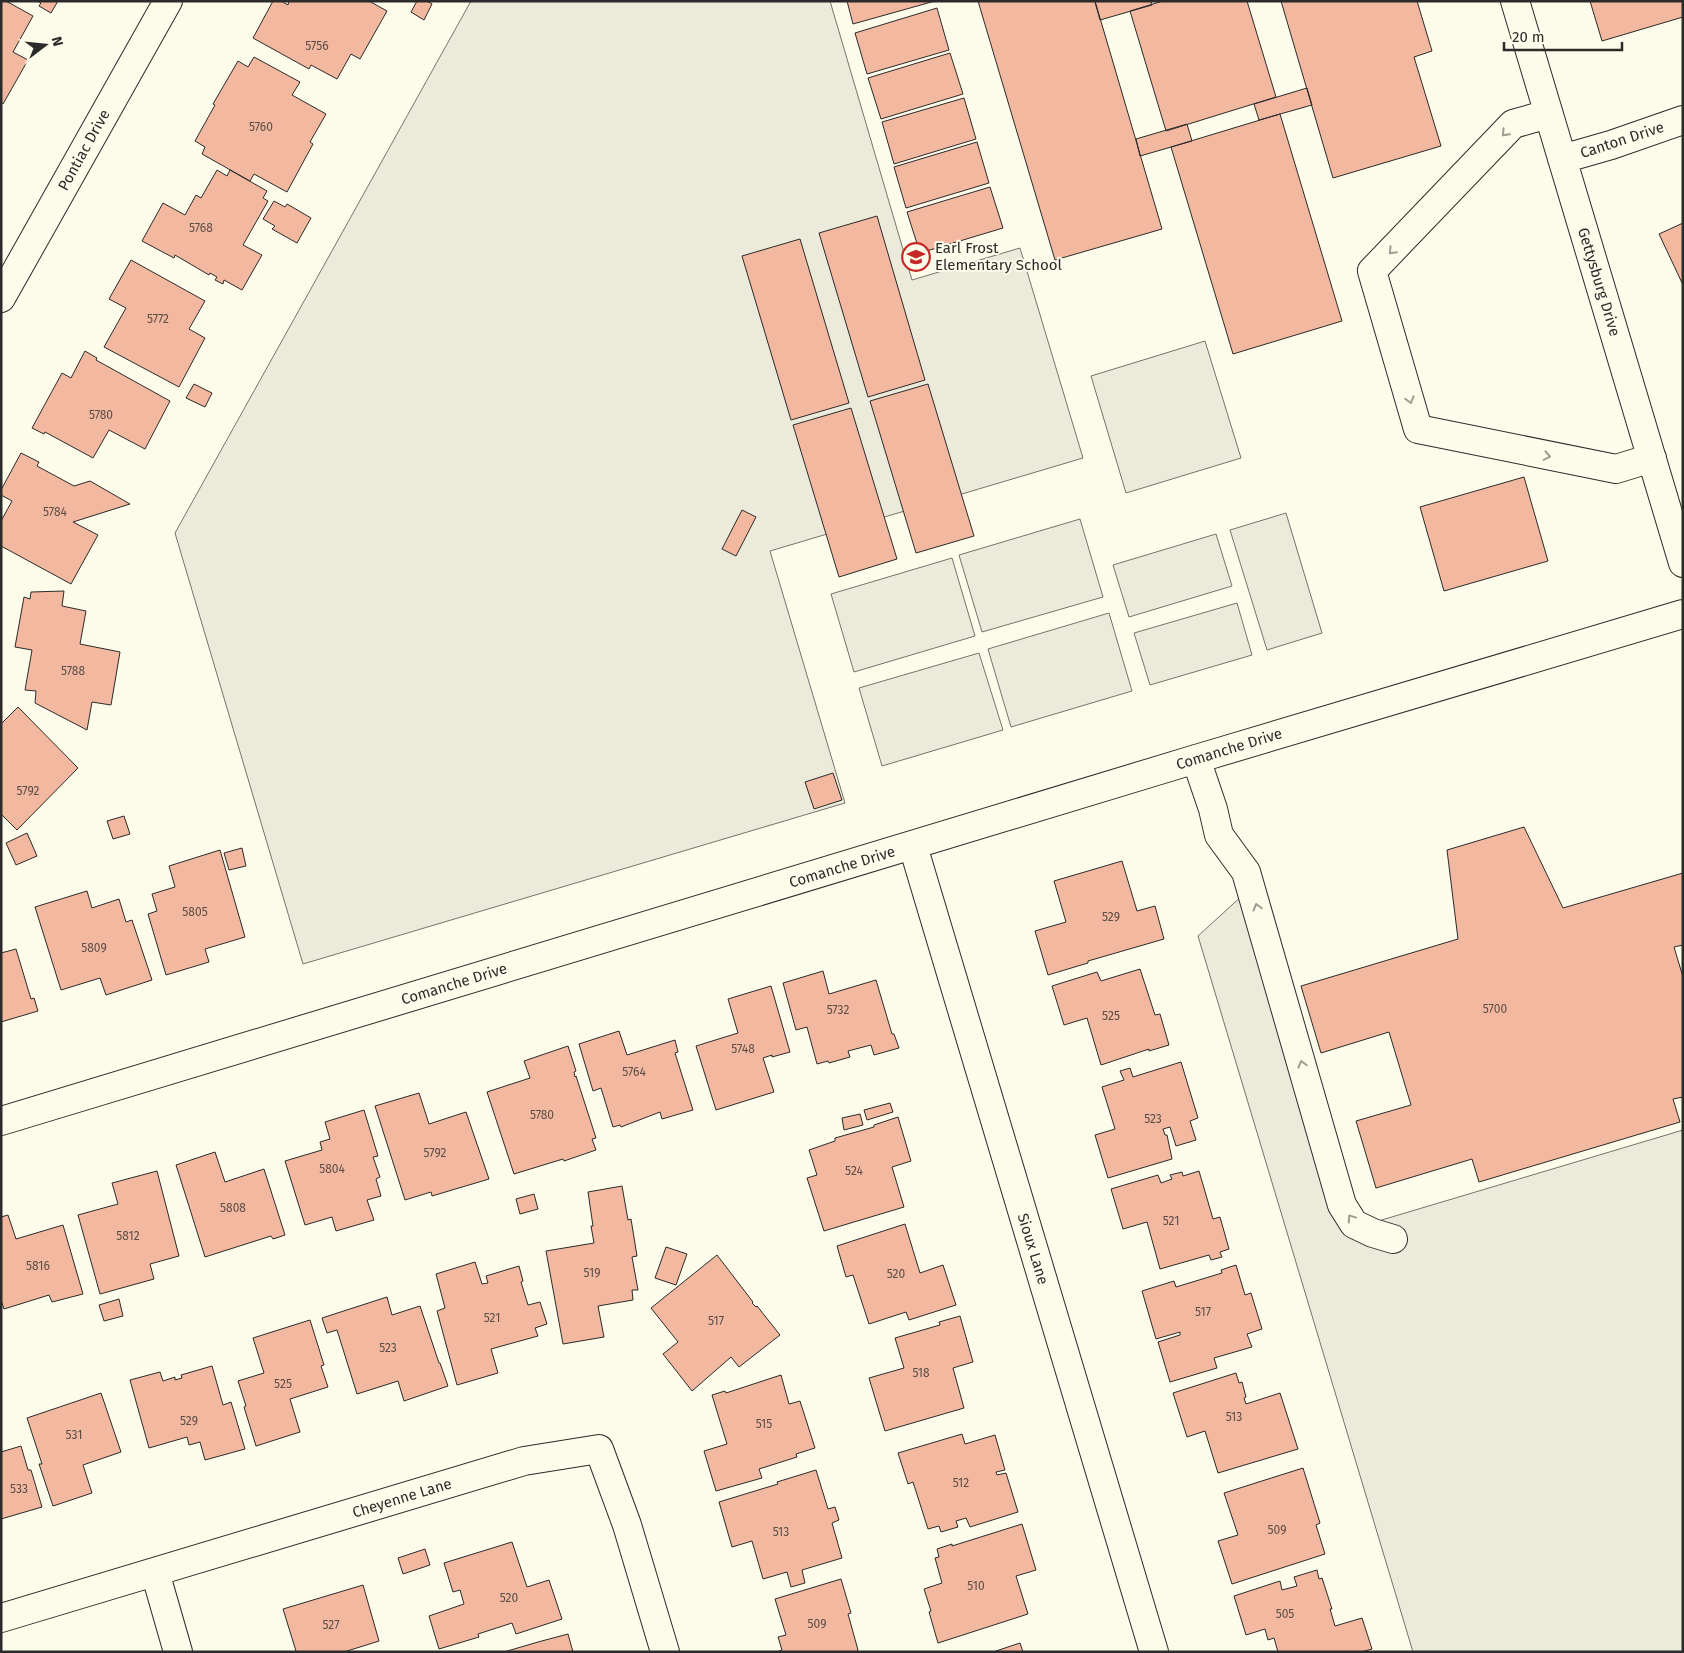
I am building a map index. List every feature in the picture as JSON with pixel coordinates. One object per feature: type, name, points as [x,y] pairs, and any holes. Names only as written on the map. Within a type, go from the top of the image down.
[{"type":"street","name":"Pontiac Drive","points":[[1,298],[168,1]]},
{"type":"street","name":"Gettysburg Drive","points":[[1515,1],[1683,563]]},
{"type":"street","points":[[1548,114],[1513,124],[1372,271],[1418,429],[1616,469],[1652,458]]},
{"type":"street","name":"Canton Drive","points":[[1562,159],[1611,146],[1683,120]]},
{"type":"street","name":"Comanche Drive","points":[[1,1121],[1683,614]]},
{"type":"street","points":[[1196,760],[1213,809],[1219,835],[1246,872],[1342,1205],[1354,1224],[1373,1233],[1393,1238]]},
{"type":"street","name":"Sioux Lane","points":[[913,846],[1154,1652]]},
{"type":"street","name":"Cheyenne Lane","points":[[1,1618],[524,1461],[600,1449],[628,1525],[665,1652]]},
{"type":"street","points":[[155,1572],[178,1652]]},
{"type":"shaded area","points":[[471,1],[830,1],[912,280],[1020,248],[1083,458],[770,551],[845,803],[303,964],[175,533]]},
{"type":"shaded area","points":[[1205,341],[1241,458],[1126,493],[1091,376]]},
{"type":"shaded area","points":[[1286,513],[1322,633],[1267,650],[1230,530]]},
{"type":"shaded area","points":[[1080,519],[1103,597],[982,632],[959,555]]},
{"type":"shaded area","points":[[1216,534],[1232,586],[1129,617],[1113,565]]},
{"type":"shaded area","points":[[952,558],[975,636],[854,672],[831,594]]},
{"type":"shaded area","points":[[1237,603],[1252,655],[1150,685],[1134,633]]},
{"type":"shaded area","points":[[1109,613],[1132,691],[1011,727],[988,649]]},
{"type":"shaded area","points":[[979,653],[1003,730],[882,766],[859,688]]},
{"type":"shaded area","points":[[1256,883],[1356,1212],[1375,1222],[1683,1130],[1683,1652],[1413,1652],[1198,936]]},
{"type":"building","points":[[1,1],[6,1],[33,16],[13,52],[28,60],[3,104],[1,103]]},
{"type":"building","points":[[37,1],[58,1],[51,13],[39,6],[41,3]]},
{"type":"building","points":[[273,1],[281,1],[288,5],[289,1],[369,1],[387,11],[360,59],[351,54],[337,79],[311,65],[309,69],[253,38]]},
{"type":"building","points":[[417,1],[427,1],[432,4],[424,20],[411,12]]},
{"type":"building","points":[[847,1],[935,1],[853,24]]},
{"type":"building","points":[[978,1],[1095,1],[1162,229],[1055,260]]},
{"type":"building","points":[[1151,1],[1152,5],[1100,20],[1095,2]]},
{"type":"building","points":[[1163,1],[1247,1],[1276,97],[1166,131],[1130,11]]},
{"type":"building","points":[[1281,1],[1417,1],[1432,51],[1414,57],[1441,146],[1333,178]]},
{"type":"building","points":[[1590,1],[1683,1],[1683,17],[1602,41]]},
{"type":"building","points":[[937,8],[949,50],[867,74],[855,33]]},
{"type":"building","points":[[950,53],[963,94],[881,119],[868,78]]},
{"type":"building","points":[[254,57],[300,82],[292,95],[326,114],[310,142],[313,144],[287,192],[254,174],[250,181],[202,154],[205,147],[195,141],[215,105],[213,104],[238,61],[248,67]]},
{"type":"building","points":[[1307,88],[1312,105],[1259,120],[1254,104]]},
{"type":"building","points":[[964,98],[976,139],[894,164],[882,122]]},
{"type":"building","points":[[1280,114],[1342,321],[1233,354],[1171,147]]},
{"type":"building","points":[[1187,124],[1192,141],[1140,156],[1136,139]]},
{"type":"building","points":[[977,142],[989,183],[906,208],[894,167]]},
{"type":"building","points":[[217,170],[227,176],[230,170],[267,191],[263,198],[268,201],[243,245],[262,255],[242,290],[224,280],[223,284],[215,280],[217,277],[210,273],[209,275],[175,255],[174,258],[142,241],[163,203],[185,215],[196,195],[201,198]]},
{"type":"building","points":[[990,187],[1003,228],[920,253],[907,212]]},
{"type":"building","points":[[274,201],[285,207],[287,204],[311,218],[297,243],[272,229],[275,226],[263,219]]},
{"type":"building","points":[[877,216],[925,380],[868,397],[819,233]]},
{"type":"building","points":[[1683,223],[1683,285],[1659,234]]},
{"type":"building","points":[[800,239],[849,403],[791,420],[742,256]]},
{"type":"building","points":[[131,260],[205,301],[189,329],[205,338],[179,387],[104,347],[126,308],[109,299]]},
{"type":"building","points":[[85,351],[97,358],[96,360],[170,401],[145,449],[109,430],[93,458],[45,432],[44,434],[32,428],[62,373],[71,378]]},
{"type":"building","points":[[194,384],[212,393],[205,407],[186,398]]},
{"type":"building","points":[[928,384],[974,536],[916,553],[870,401]]},
{"type":"building","points":[[851,408],[897,559],[839,577],[793,425]]},
{"type":"building","points":[[21,453],[39,462],[37,466],[74,486],[90,481],[130,504],[73,522],[98,535],[71,584],[1,546],[1,521],[12,501],[1,495],[1,490]]},
{"type":"building","points":[[1524,477],[1548,561],[1444,591],[1420,507]]},
{"type":"building","points":[[742,510],[756,517],[736,556],[722,549]]},
{"type":"building","points":[[64,591],[62,606],[86,611],[80,644],[120,652],[111,705],[92,702],[87,730],[35,703],[36,691],[25,690],[32,650],[15,647],[24,597],[30,599],[31,592]]},
{"type":"building","points":[[18,707],[78,768],[17,830],[1,814],[1,724]]},
{"type":"building","points":[[833,773],[842,800],[814,809],[805,782]]},
{"type":"building","points":[[124,816],[130,834],[113,839],[107,821]]},
{"type":"building","points":[[1524,827],[1563,908],[1683,873],[1683,945],[1674,947],[1683,977],[1683,1097],[1673,1099],[1680,1122],[1479,1182],[1472,1159],[1376,1188],[1356,1121],[1411,1105],[1389,1032],[1321,1053],[1301,986],[1458,939],[1447,850]]},
{"type":"building","points":[[27,833],[37,856],[16,865],[6,843]]},
{"type":"building","points":[[242,848],[246,866],[229,870],[224,853]]},
{"type":"building","points":[[220,850],[245,937],[205,949],[209,962],[166,975],[148,914],[157,911],[152,894],[175,887],[169,866]]},
{"type":"building","points":[[1122,861],[1137,911],[1155,906],[1164,939],[1088,961],[1088,963],[1048,975],[1035,931],[1066,922],[1054,881]]},
{"type":"building","points":[[87,891],[92,908],[119,899],[126,922],[132,920],[152,980],[106,995],[100,978],[61,990],[35,907]]},
{"type":"building","points":[[16,949],[31,999],[34,998],[38,1011],[1,1022],[1,953]]},
{"type":"building","points":[[1140,969],[1155,1015],[1160,1014],[1169,1045],[1149,1051],[1149,1049],[1101,1065],[1087,1018],[1064,1025],[1052,986],[1097,972],[1101,981]]},
{"type":"building","points":[[823,971],[829,994],[876,980],[892,1034],[894,1034],[899,1048],[874,1055],[871,1045],[848,1051],[850,1057],[829,1063],[828,1061],[817,1064],[807,1027],[796,1030],[783,983]]},
{"type":"building","points":[[771,986],[790,1052],[763,1058],[774,1092],[716,1110],[696,1046],[738,1033],[728,999]]},
{"type":"building","points":[[619,1031],[627,1055],[675,1040],[678,1052],[675,1053],[693,1110],[662,1119],[660,1112],[621,1127],[620,1125],[613,1127],[601,1088],[593,1091],[579,1044]]},
{"type":"building","points":[[568,1046],[576,1071],[574,1072],[575,1077],[596,1138],[592,1139],[596,1150],[564,1161],[563,1159],[514,1174],[487,1092],[530,1078],[524,1061]]},
{"type":"building","points":[[1181,1062],[1198,1118],[1190,1121],[1196,1140],[1176,1146],[1170,1127],[1163,1129],[1165,1135],[1167,1135],[1172,1159],[1108,1178],[1095,1135],[1115,1129],[1102,1087],[1124,1080],[1120,1071],[1130,1068],[1133,1077]]},
{"type":"building","points":[[419,1093],[429,1124],[466,1112],[489,1179],[432,1196],[431,1192],[405,1200],[375,1106]]},
{"type":"building","points":[[890,1103],[893,1112],[867,1120],[864,1110]]},
{"type":"building","points":[[364,1110],[378,1156],[373,1157],[380,1177],[376,1179],[381,1196],[367,1200],[374,1220],[336,1231],[332,1217],[305,1225],[285,1161],[322,1150],[320,1142],[330,1139],[325,1122]]},
{"type":"building","points":[[860,1114],[863,1125],[844,1130],[842,1118]]},
{"type":"building","points":[[898,1117],[911,1161],[892,1167],[904,1207],[824,1231],[807,1178],[817,1175],[809,1150],[835,1141],[835,1138],[874,1127],[874,1125]]},
{"type":"building","points":[[215,1152],[225,1182],[264,1169],[285,1235],[273,1239],[271,1236],[205,1257],[176,1165]]},
{"type":"building","points":[[157,1171],[179,1256],[150,1264],[154,1279],[100,1294],[78,1215],[118,1204],[112,1183]]},
{"type":"building","points":[[1199,1171],[1213,1219],[1220,1217],[1229,1249],[1220,1252],[1222,1257],[1211,1260],[1209,1255],[1160,1269],[1147,1222],[1123,1229],[1111,1189],[1158,1175],[1161,1183],[1172,1179],[1170,1175],[1182,1172],[1183,1176]]},
{"type":"building","points":[[622,1186],[628,1220],[631,1219],[637,1256],[632,1257],[638,1290],[632,1290],[633,1300],[598,1306],[604,1337],[563,1344],[546,1251],[594,1243],[588,1192]]},
{"type":"building","points":[[534,1194],[538,1209],[520,1214],[516,1199]]},
{"type":"building","points":[[8,1215],[16,1239],[63,1225],[83,1294],[52,1302],[49,1295],[4,1309],[1,1300],[1,1217]]},
{"type":"building","points":[[905,1224],[920,1273],[943,1265],[956,1305],[909,1320],[906,1312],[869,1324],[853,1275],[846,1277],[837,1246]]},
{"type":"building","points":[[666,1247],[687,1254],[676,1285],[655,1278]]},
{"type":"building","points":[[717,1255],[752,1303],[757,1306],[780,1335],[739,1367],[731,1357],[692,1391],[663,1354],[678,1342],[651,1308]]},
{"type":"building","points":[[475,1262],[482,1284],[488,1283],[486,1276],[519,1266],[523,1281],[521,1282],[528,1305],[540,1302],[547,1324],[535,1328],[538,1336],[491,1349],[498,1373],[457,1385],[437,1311],[445,1308],[436,1274]]},
{"type":"building","points":[[1236,1265],[1245,1295],[1251,1293],[1262,1329],[1247,1334],[1252,1347],[1214,1358],[1217,1368],[1170,1382],[1158,1342],[1180,1335],[1180,1332],[1156,1339],[1142,1291],[1174,1281],[1176,1287],[1222,1273],[1221,1270]]},
{"type":"building","points":[[387,1297],[392,1315],[420,1306],[448,1386],[404,1401],[398,1381],[357,1394],[337,1330],[327,1333],[322,1318]]},
{"type":"building","points":[[119,1299],[123,1316],[104,1321],[99,1305]]},
{"type":"building","points":[[960,1316],[973,1362],[953,1368],[964,1408],[885,1431],[869,1378],[904,1368],[895,1338],[940,1325],[939,1322]]},
{"type":"building","points":[[310,1320],[324,1365],[321,1366],[328,1387],[290,1399],[300,1432],[256,1446],[238,1381],[264,1373],[253,1338]]},
{"type":"building","points":[[212,1366],[223,1405],[231,1402],[245,1449],[205,1460],[200,1442],[189,1445],[187,1437],[149,1448],[130,1380],[160,1372],[163,1381],[175,1377],[175,1380],[182,1378],[181,1375]]},
{"type":"building","points":[[1236,1373],[1239,1383],[1242,1382],[1246,1404],[1280,1393],[1298,1449],[1218,1473],[1205,1431],[1187,1437],[1173,1393]]},
{"type":"building","points":[[781,1375],[789,1404],[800,1401],[815,1448],[796,1454],[797,1457],[759,1469],[762,1478],[716,1491],[704,1451],[727,1444],[712,1395],[725,1391],[726,1393]]},
{"type":"building","points":[[101,1393],[121,1452],[83,1465],[92,1493],[53,1506],[39,1464],[42,1464],[27,1418]]},
{"type":"building","points":[[962,1434],[965,1444],[995,1435],[1005,1470],[996,1472],[997,1475],[1006,1473],[1018,1512],[970,1527],[966,1518],[956,1521],[958,1527],[941,1532],[939,1526],[928,1529],[913,1482],[908,1484],[898,1453]]},
{"type":"building","points":[[21,1446],[28,1470],[31,1470],[42,1507],[1,1519],[1,1452]]},
{"type":"building","points":[[1303,1468],[1320,1523],[1316,1525],[1325,1554],[1232,1584],[1218,1541],[1238,1535],[1224,1493]]},
{"type":"building","points":[[816,1470],[828,1509],[835,1507],[839,1520],[832,1523],[842,1558],[802,1570],[805,1583],[791,1587],[787,1572],[763,1579],[752,1541],[732,1547],[719,1502]]},
{"type":"building","points":[[1022,1524],[1036,1570],[1016,1576],[1028,1614],[938,1643],[924,1589],[942,1583],[935,1558],[939,1557],[937,1549]]},
{"type":"building","points":[[512,1542],[527,1587],[549,1580],[562,1619],[516,1634],[512,1623],[478,1634],[479,1637],[439,1649],[429,1616],[464,1604],[460,1590],[453,1592],[444,1563]]},
{"type":"building","points":[[425,1549],[430,1565],[403,1574],[398,1558]]},
{"type":"building","points":[[1317,1570],[1319,1579],[1322,1578],[1332,1609],[1330,1609],[1335,1626],[1362,1618],[1372,1649],[1361,1652],[1278,1652],[1274,1638],[1268,1640],[1265,1629],[1246,1635],[1234,1596],[1280,1581],[1282,1590],[1297,1586],[1294,1577]]},
{"type":"building","points":[[841,1579],[851,1613],[848,1614],[858,1650],[856,1652],[776,1652],[782,1650],[778,1637],[786,1635],[775,1599]]},
{"type":"building","points":[[363,1585],[379,1641],[344,1652],[294,1652],[296,1651],[283,1609]]},
{"type":"building","points":[[568,1634],[573,1652],[504,1652],[538,1642]]},
{"type":"building","points":[[1020,1643],[1023,1652],[993,1652]]},
{"type":"place","name":"Earl Frost Elementary School","points":[[916,257]]}]
